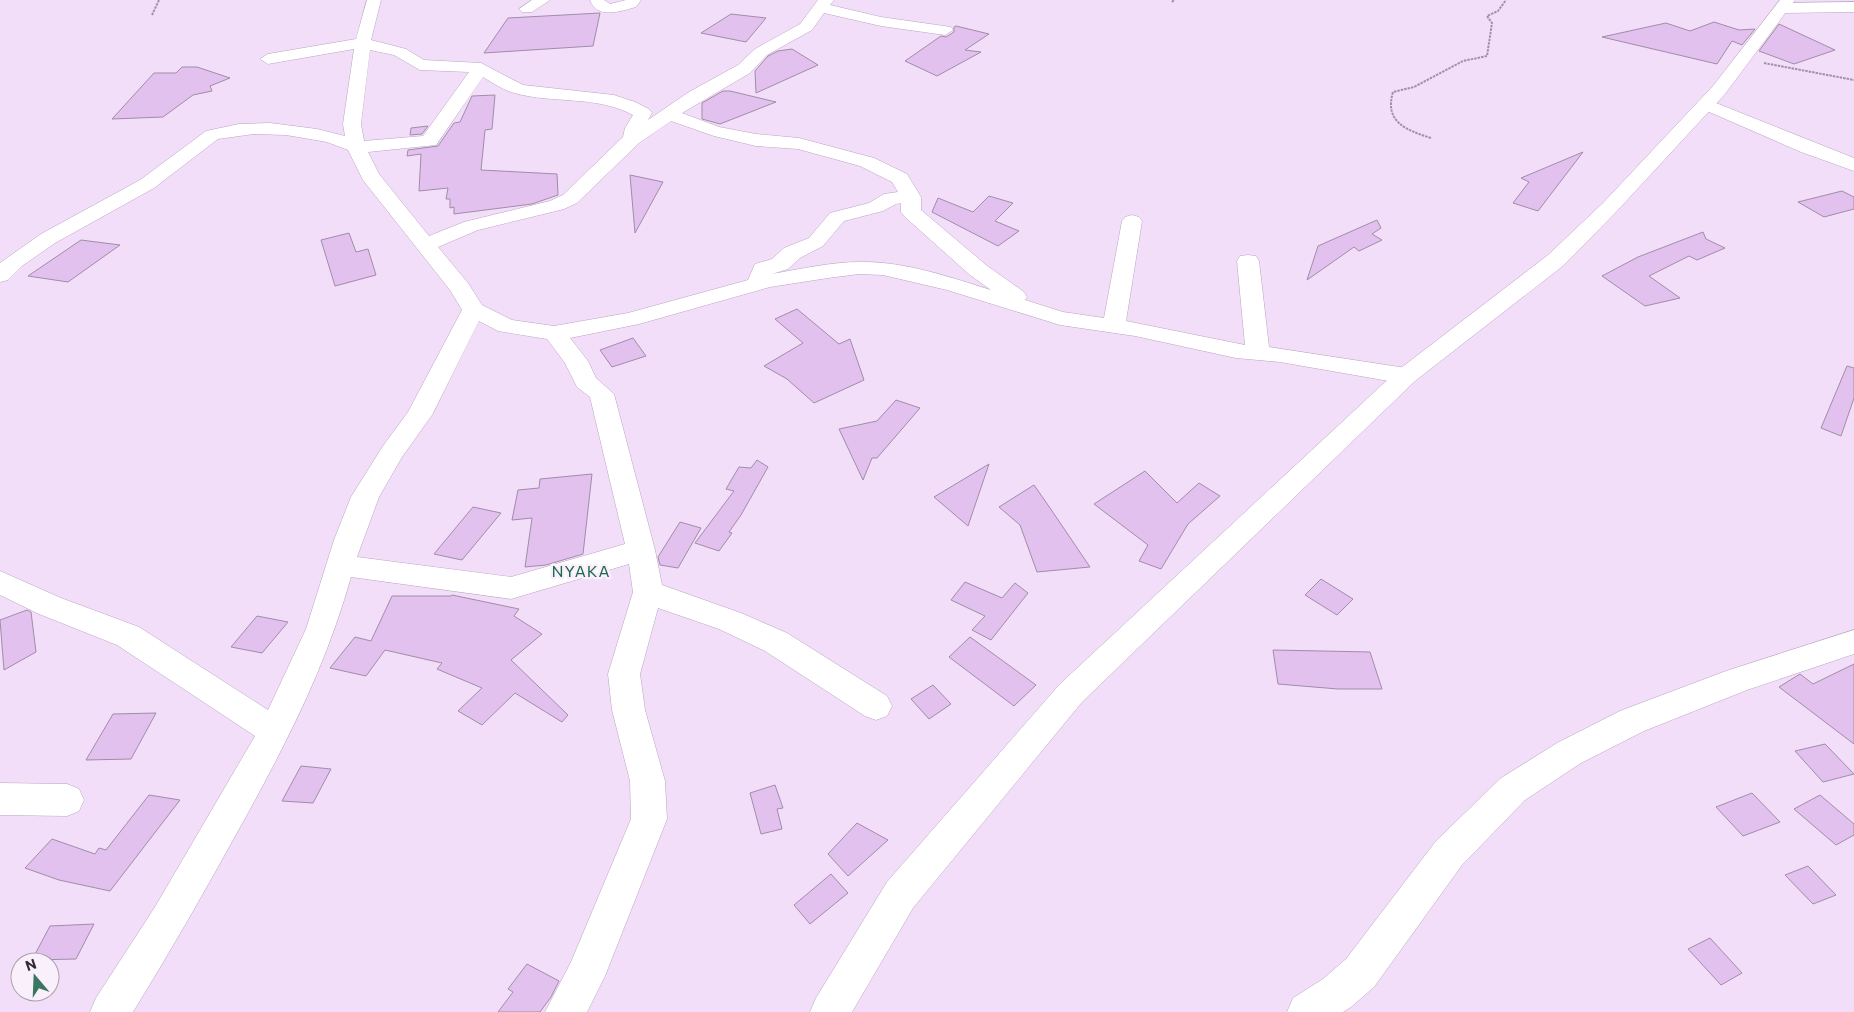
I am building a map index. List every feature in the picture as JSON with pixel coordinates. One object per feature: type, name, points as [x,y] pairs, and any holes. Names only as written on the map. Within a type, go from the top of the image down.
[{"type":"street","points":[[374,0],[365,28],[352,124],[356,147],[370,176],[427,244],[460,288],[473,310],[506,326],[554,333],[574,332],[757,284],[828,271],[859,268],[883,269],[953,285],[1068,319],[1114,326],[1236,351],[1406,376]]},
{"type":"street","points":[[527,9],[543,0]]},
{"type":"street","points":[[598,0],[598,3],[608,9],[631,4],[634,0]]},
{"type":"street","points":[[427,244],[471,226],[565,202],[584,188],[632,139],[695,96],[744,69],[761,52],[806,27],[823,3],[843,14],[890,24],[945,30]]},
{"type":"street","points":[[830,1012],[900,895],[1071,693],[1406,376],[1556,260],[1610,207],[1706,104],[1786,4],[1854,7]]},
{"type":"street","points":[[268,59],[363,43],[400,52],[420,65],[481,68],[517,88],[611,100],[633,106],[643,113],[634,128],[632,139]]},
{"type":"street","points":[[0,275],[14,262],[53,236],[138,189],[212,135],[221,132],[245,128],[306,133],[340,140],[356,147],[429,141],[481,68]]},
{"type":"street","points":[[1706,104],[1808,148],[1854,165]]},
{"type":"street","points":[[670,114],[714,131],[756,140],[799,144],[867,162],[900,178],[910,197],[911,212],[978,270],[1034,310]]},
{"type":"street","points":[[757,284],[763,269],[780,264],[792,253],[816,242],[837,218],[876,207],[891,198],[910,197]]},
{"type":"street","points":[[1114,326],[1132,221]]},
{"type":"street","points":[[1248,261],[1258,353]]},
{"type":"street","points":[[110,1012],[168,920],[276,732],[320,629],[340,565],[365,497],[392,452],[419,415],[473,310]]},
{"type":"street","points":[[554,333],[576,361],[586,382],[602,394],[641,550],[648,592],[624,674],[624,688],[645,764],[651,801],[649,818],[585,976],[565,1012]]},
{"type":"street","points":[[340,565],[511,588],[641,550]]},
{"type":"street","points":[[0,582],[50,606],[128,636],[276,732]]},
{"type":"street","points":[[648,592],[730,620],[776,642],[876,706]]},
{"type":"street","points":[[1307,1012],[1337,993],[1360,973],[1449,852],[1513,788],[1569,753],[1632,722],[1737,680],[1854,642]]},
{"type":"street","points":[[0,799],[67,800]]},
{"type":"path","points":[[152,15],[160,0]]},
{"type":"path","points":[[1431,138],[1415,133],[1396,120],[1390,108],[1393,92],[1414,87],[1463,61],[1487,56],[1492,23],[1487,16],[1498,11],[1506,0]]},
{"type":"path","points":[[1745,56],[1761,62],[1854,80]]},
{"type":"building","points":[[600,13],[593,46],[484,53],[508,18]]},
{"type":"building","points":[[731,14],[766,18],[746,42],[701,33]]},
{"type":"building","points":[[1714,22],[1739,30],[1755,29],[1742,45],[1732,41],[1717,64],[1602,37],[1666,23],[1690,31]]},
{"type":"building","points":[[1779,24],[1835,50],[1794,64],[1759,51]]},
{"type":"building","points":[[954,27],[989,34],[965,50],[981,52],[937,76],[905,61],[941,36],[946,37],[954,32]]},
{"type":"building","points":[[792,49],[818,65],[756,93],[755,71],[768,56],[778,51]]},
{"type":"building","points":[[182,67],[197,67],[230,78],[210,86],[212,91],[193,95],[163,117],[112,119],[154,73],[176,73]]},
{"type":"building","points":[[723,91],[776,102],[720,124],[702,119],[702,103]]},
{"type":"building","points":[[495,95],[492,129],[485,130],[481,170],[557,174],[558,195],[532,204],[454,214],[454,207],[450,208],[450,199],[446,199],[448,188],[419,191],[421,154],[407,156],[408,150],[438,146],[454,123],[460,122],[472,96]]},
{"type":"building","points":[[428,126],[422,134],[410,135],[411,128]]},
{"type":"building","points":[[1583,152],[1538,211],[1513,203],[1529,182],[1521,178]]},
{"type":"building","points":[[630,175],[663,182],[635,233]]},
{"type":"building","points":[[1842,191],[1854,197],[1854,209],[1824,217],[1798,202]]},
{"type":"building","points":[[989,196],[1013,203],[995,221],[1019,231],[998,246],[932,212],[938,198],[973,212]]},
{"type":"building","points":[[1377,220],[1381,228],[1372,234],[1382,240],[1359,251],[1354,247],[1307,280],[1318,246]]},
{"type":"building","points":[[1703,232],[1706,239],[1725,248],[1697,260],[1689,256],[1649,276],[1680,298],[1645,306],[1602,276],[1638,257]]},
{"type":"building","points":[[349,233],[356,252],[368,249],[376,275],[335,286],[321,240]]},
{"type":"building","points":[[81,240],[120,245],[68,282],[28,276]]},
{"type":"building","points":[[797,309],[839,344],[850,339],[864,380],[814,403],[787,379],[764,366],[803,343],[775,319]]},
{"type":"building","points":[[633,338],[646,356],[612,367],[600,350]]},
{"type":"building","points":[[1847,366],[1854,368],[1854,398],[1841,436],[1821,428]]},
{"type":"building","points":[[896,400],[920,408],[877,458],[872,458],[863,480],[839,429],[877,421]]},
{"type":"building","points":[[757,460],[768,467],[741,515],[729,532],[732,533],[719,551],[695,543],[734,491],[726,489],[739,467],[751,468]]},
{"type":"building","points":[[989,464],[968,526],[934,497]]},
{"type":"building","points":[[1145,471],[1177,503],[1199,483],[1220,496],[1188,524],[1161,569],[1139,561],[1148,545],[1094,504]]},
{"type":"building","points":[[592,474],[583,554],[546,565],[525,567],[532,518],[512,520],[518,490],[539,488],[540,479]]},
{"type":"building","points":[[1034,485],[1090,567],[1037,572],[1020,525],[999,507]]},
{"type":"building","points":[[473,507],[501,513],[462,560],[434,554]]},
{"type":"building","points":[[680,522],[701,528],[678,568],[660,565],[658,557]]},
{"type":"building","points":[[1321,579],[1353,599],[1337,615],[1305,595]]},
{"type":"building","points":[[965,582],[1002,598],[1015,583],[1028,593],[991,640],[972,630],[985,616],[951,600]]},
{"type":"building","points":[[452,595],[519,609],[514,616],[542,634],[511,660],[568,715],[562,722],[515,693],[482,725],[458,711],[482,688],[437,669],[442,663],[385,650],[366,676],[330,668],[355,637],[371,641],[392,596]]},
{"type":"building","points":[[27,610],[31,612],[36,652],[4,670],[0,620]]},
{"type":"building","points":[[257,616],[288,622],[262,653],[231,647]]},
{"type":"building","points":[[970,637],[1036,685],[1014,706],[949,657]]},
{"type":"building","points":[[1273,650],[1370,652],[1382,689],[1338,689],[1278,684]]},
{"type":"building","points":[[1854,664],[1854,744],[1779,687],[1800,674],[1813,684]]},
{"type":"building","points":[[933,685],[951,704],[929,719],[911,699]]},
{"type":"building","points":[[156,713],[131,759],[86,760],[113,714]]},
{"type":"building","points":[[1825,744],[1854,774],[1823,782],[1795,751]]},
{"type":"building","points":[[301,766],[331,769],[313,803],[282,801]]},
{"type":"building","points":[[775,785],[783,808],[777,809],[782,829],[761,834],[750,793]]},
{"type":"building","points":[[1752,793],[1780,822],[1743,836],[1716,807]]},
{"type":"building","points":[[149,795],[180,800],[110,891],[59,880],[25,868],[52,839],[95,854],[99,848],[106,850]]},
{"type":"building","points":[[1820,795],[1854,824],[1854,835],[1836,845],[1794,809]]},
{"type":"building","points":[[857,823],[888,840],[848,876],[828,854]]},
{"type":"building","points":[[1808,866],[1836,895],[1813,904],[1785,875]]},
{"type":"building","points":[[831,874],[848,893],[810,924],[794,905]]},
{"type":"building","points":[[94,924],[76,959],[60,959],[60,952],[36,952],[50,926]]},
{"type":"building","points":[[1710,938],[1742,973],[1721,985],[1688,949]]},
{"type":"building","points":[[527,964],[559,981],[551,997],[540,1012],[498,1012],[513,992],[508,989]]},
{"type":"district","name":"NYAKA","points":[[581,570]]}]
